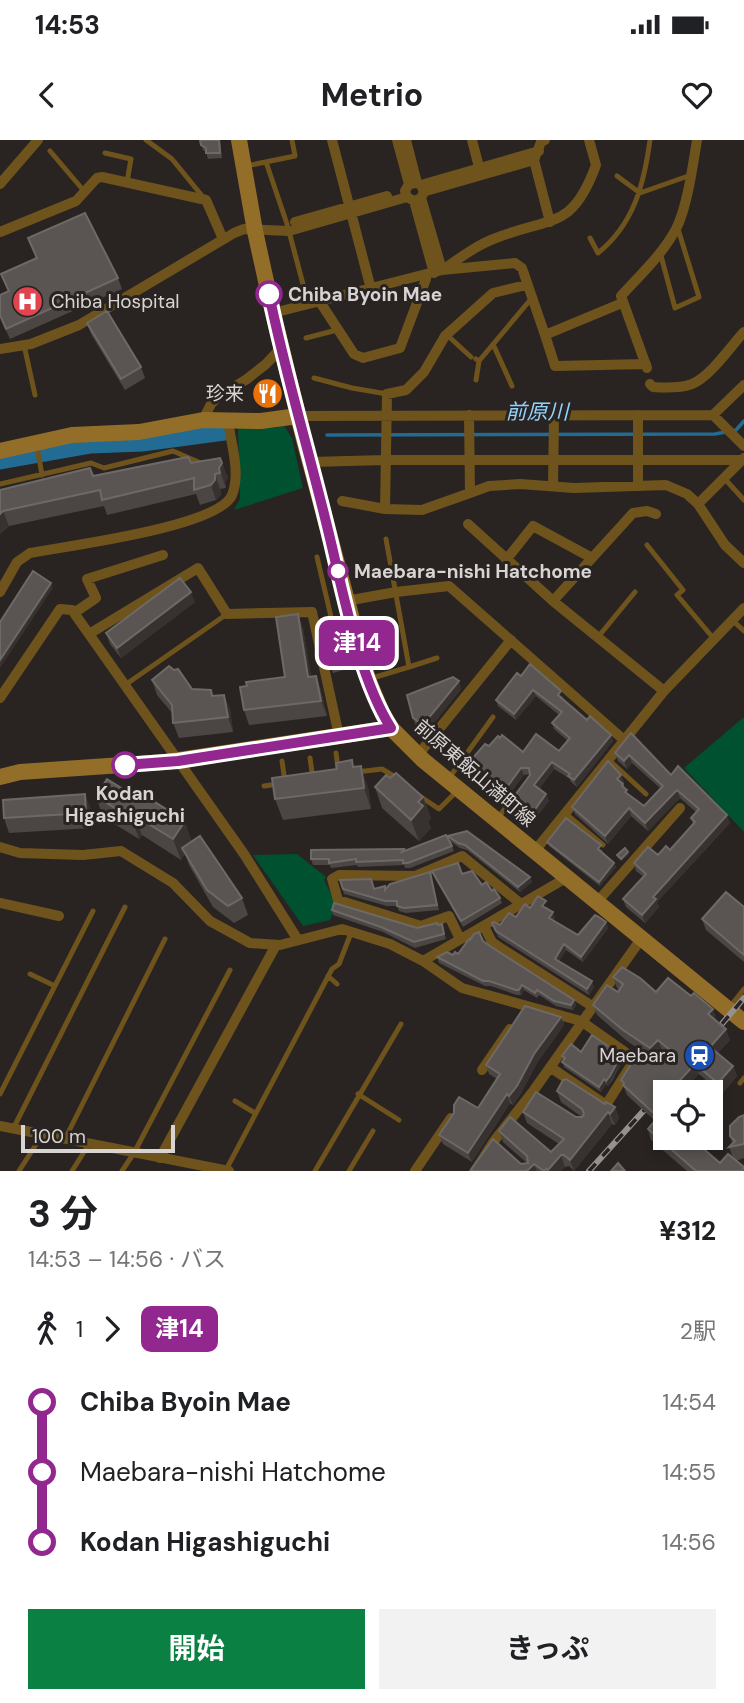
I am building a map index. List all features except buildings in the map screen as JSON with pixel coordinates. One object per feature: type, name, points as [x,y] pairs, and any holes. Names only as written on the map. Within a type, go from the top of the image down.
[{"type":"street","points":[[0,184],[38,140]]},
{"type":"street","name":"前原東飯山満町線","points":[[239,140],[255,231],[298,416],[368,680],[383,715],[391,728],[453,785],[744,1022]]},
{"type":"street","points":[[331,140],[370,289]]},
{"type":"street","points":[[397,140],[415,191]]},
{"type":"street","points":[[406,140],[434,273]]},
{"type":"street","points":[[472,140],[481,172]]},
{"type":"street","points":[[320,302],[355,354],[363,358],[400,348],[426,279],[476,247],[498,237],[550,222],[564,216],[574,207],[596,165],[589,140]]},
{"type":"street","points":[[273,313],[434,273],[515,263],[522,268],[555,366],[647,366],[621,296],[660,252],[677,228],[697,140]]},
{"type":"street","points":[[0,349],[24,345],[79,325],[244,229],[273,231],[288,228],[481,172],[540,147],[550,222]]},
{"type":"street","points":[[2,227],[76,201],[97,178],[205,200],[223,239]]},
{"type":"street","points":[[385,509],[387,394],[406,390],[424,373],[447,335],[493,293],[526,285]]},
{"type":"street","points":[[545,335],[622,303]]},
{"type":"street","points":[[650,384],[653,387],[667,388],[692,384],[706,374],[744,332]]},
{"type":"street","points":[[204,420],[211,404],[218,397],[247,379],[281,348]]},
{"type":"street","points":[[0,451],[72,435],[139,432],[204,420],[261,421],[298,416],[713,415],[744,384]]},
{"type":"street","points":[[470,415],[470,493]]},
{"type":"street","points":[[553,486],[554,415]]},
{"type":"street","points":[[638,415],[638,485]]},
{"type":"street","points":[[713,415],[744,446]]},
{"type":"street","points":[[0,592],[16,562],[30,553],[177,525],[215,512],[231,498],[236,480],[229,461],[228,421]]},
{"type":"street","points":[[310,462],[743,459]]},
{"type":"street","points":[[698,504],[743,459]]},
{"type":"street","points":[[342,501],[385,509],[422,509],[489,486],[574,488],[667,485],[687,494],[698,504],[725,545],[744,563]]},
{"type":"street","points":[[553,601],[633,513],[647,511],[656,514]]},
{"type":"street","points":[[468,524],[553,601],[663,691]]},
{"type":"street","points":[[506,560],[533,526],[592,558]]},
{"type":"street","points":[[74,613],[96,598],[87,579],[163,555]]},
{"type":"street","points":[[89,635],[198,568],[227,614],[312,612],[339,736]]},
{"type":"street","points":[[346,601],[449,586],[624,740]]},
{"type":"street","points":[[534,852],[663,691],[744,608]]},
{"type":"street","points":[[0,698],[60,609],[72,610],[244,854],[298,940]]},
{"type":"street","points":[[418,755],[511,640]]},
{"type":"street","points":[[0,777],[20,772],[178,761],[391,728]]},
{"type":"street","points":[[597,902],[680,808]]},
{"type":"street","points":[[0,847],[20,853],[83,855],[121,851],[173,883],[210,921],[250,943],[276,945],[342,929],[390,944],[423,961],[462,988],[581,1021],[635,1059],[606,1105],[550,1067]]},
{"type":"street","points":[[460,939],[449,916],[421,926],[338,900],[332,879],[339,875],[415,876],[462,856],[521,904]]},
{"type":"street","points":[[423,961],[566,878]]},
{"type":"street","points":[[0,902],[60,916]]},
{"type":"street","points":[[484,926],[492,942],[592,1006]]},
{"type":"street","points":[[475,1171],[539,1093],[550,1067],[641,939]]},
{"type":"street","points":[[160,1158],[276,945]]},
{"type":"street","points":[[482,1070],[525,1006]]},
{"type":"street","points":[[415,1171],[451,1118]]},
{"type":"street","points":[[4,1128],[227,1171]]},
{"type":"lane","points":[[243,166],[295,156],[292,140]]},
{"type":"lane","points":[[590,238],[598,253],[612,242],[625,226],[640,192],[650,140]]},
{"type":"lane","points":[[149,141],[172,159],[205,200]]},
{"type":"lane","points":[[50,151],[84,192]]},
{"type":"lane","points":[[105,153],[131,159],[127,184]]},
{"type":"lane","points":[[266,162],[288,228],[308,303]]},
{"type":"lane","points":[[640,192],[691,175]]},
{"type":"lane","points":[[617,176],[640,192]]},
{"type":"lane","points":[[660,252],[675,308],[699,297],[677,228]]},
{"type":"lane","points":[[475,359],[493,344],[531,299]]},
{"type":"lane","points":[[306,338],[340,330]]},
{"type":"lane","points":[[447,335],[475,359],[476,380]]},
{"type":"lane","points":[[493,344],[512,386]]},
{"type":"lane","points":[[24,345],[35,396]]},
{"type":"lane","points":[[314,378],[387,394]]},
{"type":"lane","points":[[37,444],[42,474]]},
{"type":"lane","points":[[0,484],[91,463],[104,468],[173,451],[205,465],[215,463]]},
{"type":"lane","points":[[724,478],[744,500]]},
{"type":"lane","points":[[386,539],[409,667]]},
{"type":"lane","points":[[648,545],[683,590],[677,595],[714,639]]},
{"type":"lane","points":[[317,557],[336,638],[355,634]]},
{"type":"lane","points":[[598,637],[635,592]]},
{"type":"lane","points":[[125,685],[227,614]]},
{"type":"lane","points":[[732,620],[744,631]]},
{"type":"lane","points":[[368,680],[437,658]]},
{"type":"lane","points":[[418,794],[439,809],[493,717]]},
{"type":"lane","points":[[335,753],[339,775]]},
{"type":"lane","points":[[310,758],[313,779]]},
{"type":"lane","points":[[608,760],[646,793]]},
{"type":"lane","points":[[282,761],[285,783]]},
{"type":"lane","points":[[350,773],[383,769],[400,780]]},
{"type":"lane","points":[[264,786],[326,777]]},
{"type":"lane","points":[[496,820],[519,789]]},
{"type":"lane","points":[[565,813],[603,845]]},
{"type":"lane","points":[[4,1128],[125,907]]},
{"type":"lane","points":[[0,1094],[93,911]]},
{"type":"lane","points":[[227,1171],[328,976],[339,964],[351,933]]},
{"type":"lane","points":[[65,1139],[165,939]]},
{"type":"lane","points":[[122,1171],[230,970]]},
{"type":"lane","points":[[30,974],[55,986]]},
{"type":"lane","points":[[328,976],[338,984]]},
{"type":"lane","points":[[728,1009],[744,989]]},
{"type":"lane","points":[[315,1171],[401,1024]]},
{"type":"lane","points":[[358,1094],[399,1120]]},
{"type":"lane","points":[[235,1101],[256,1114]]},
{"type":"lane","points":[[349,1171],[373,1131]]},
{"type":"lane","points":[[19,1171],[42,1135]]},
{"type":"lane","points":[[72,1171],[89,1144]]},
{"type":"green space","points":[[284,426],[292,438],[303,488],[234,510],[240,499],[238,428]]},
{"type":"green space","points":[[744,717],[744,832],[684,768]]},
{"type":"green space","points":[[297,854],[326,877],[324,880],[336,904],[330,920],[303,926],[253,855]]},
{"type":"waterway","name":"前原川","points":[[327,435],[715,434],[736,430],[744,421]]},
{"type":"waterway","name":"前原川","points":[[0,460],[91,444],[142,442],[224,431]]},
{"type":"railway","points":[[709,1039],[744,998]]},
{"type":"railway","points":[[589,1171],[653,1100]]},
{"type":"bus line","name":"津14","points":[[125,765],[178,761],[391,728],[375,699],[357,642],[303,440],[269,294]]},
{"type":"place","name":"Chiba Byoin Mae","points":[[269,294]]},
{"type":"place","name":"Chiba Hospital","points":[[28,301]]},
{"type":"place","name":"珍来","points":[[267,393]]},
{"type":"place","name":"Maebara-nishi Hatchome","points":[[338,571]]},
{"type":"place","name":"Kodan Higashiguchi","points":[[125,765]]},
{"type":"place","name":"Maebara","points":[[699,1055]]}]
